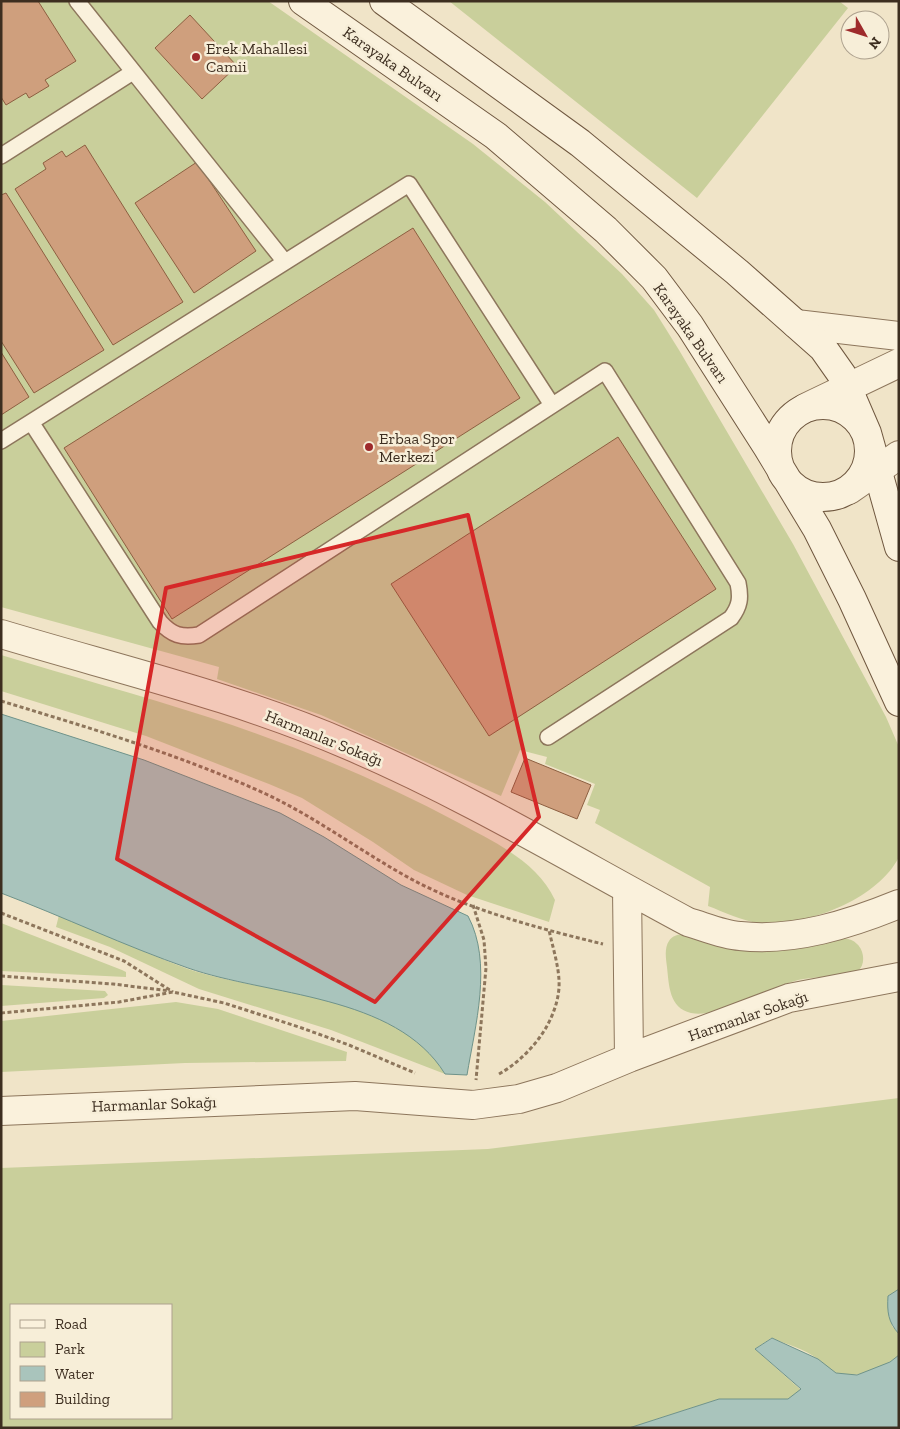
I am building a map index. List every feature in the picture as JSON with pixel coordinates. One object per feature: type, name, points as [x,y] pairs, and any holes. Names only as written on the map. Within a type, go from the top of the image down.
[{"type":"street","name":"Karayaka Bulvarı","points":[[303,1],[496,136],[606,230],[654,278],[690,326],[817,529],[848,590],[899,702]]},
{"type":"street","points":[[384,1],[580,143],[737,272],[796,324],[834,362],[867,433],[870,448],[867,465],[857,483],[848,490]]},
{"type":"street","points":[[796,324],[899,336]]},
{"type":"street","points":[[888,462],[848,490],[827,497],[812,496],[798,490],[782,473],[777,450],[780,435],[787,422],[805,408],[899,363]]},
{"type":"street","points":[[805,408],[824,404],[842,408],[853,415],[888,462],[899,547]]},
{"type":"street","name":"Harmanlar Sokağı","points":[[1,634],[213,697],[350,745],[485,811],[688,922],[740,936],[783,936],[810,932],[870,916],[899,904]]},
{"type":"street","points":[[627,890],[629,1058]]},
{"type":"street","name":"Harmanlar Sokağı","points":[[1,1110],[355,1096],[473,1105],[519,1099],[557,1088],[629,1058],[789,998],[899,977]]},
{"type":"lane","points":[[81,3],[133,72],[285,262]]},
{"type":"lane","points":[[1,156],[133,72]]},
{"type":"lane","points":[[1,441],[409,184],[552,405]]},
{"type":"lane","points":[[31,422],[160,622],[170,633],[185,637],[199,635],[605,371],[738,583],[741,595],[738,608],[731,618],[548,737]]},
{"type":"path","points":[[1,701],[205,769],[264,794],[293,807],[414,881],[473,905],[550,930],[627,951]]},
{"type":"path","points":[[473,905],[484,940],[486,968],[476,1083],[482,1082]]},
{"type":"path","points":[[1,913],[124,961],[174,992]]},
{"type":"path","points":[[495,1076],[523,1058],[550,1021],[559,988],[558,969],[550,930]]},
{"type":"path","points":[[1,976],[133,986],[174,992],[224,1003],[299,1027],[419,1074]]},
{"type":"path","points":[[1,1013],[119,1002],[174,992]]},
{"type":"highlighted area","points":[[468,515],[539,817],[375,1002],[117,859],[166,588]]},
{"type":"green space","name":"Erbaa Spor Merkezi","points":[[1,1],[268,1],[473,144],[545,202],[622,274],[654,310],[679,350],[793,544],[886,717],[899,747],[899,857],[889,872],[857,898],[838,908],[818,915],[778,923],[759,923],[746,920],[708,906],[710,887],[595,823],[600,810],[587,805],[595,784],[545,764],[547,757],[520,750],[501,796],[321,715],[217,679],[219,667],[1,607]]},
{"type":"green space","points":[[449,1],[839,1],[848,8],[846,10],[840,10],[840,18],[697,198]]},
{"type":"green space","points":[[1,655],[157,701],[240,728],[336,764],[429,807],[500,845],[537,874],[555,900],[549,922],[467,895],[414,870],[302,798],[269,784],[146,736],[1,691]]},
{"type":"green space","points":[[59,915],[188,969],[220,978],[328,1001],[364,1012],[396,1027],[423,1047],[445,1074],[331,1030],[199,989],[110,947],[56,927]]},
{"type":"green space","points":[[1,923],[122,970],[126,972],[126,977],[1,971]]},
{"type":"green space","points":[[682,934],[802,944],[823,944],[848,939],[859,947],[863,953],[863,961],[858,971],[798,980],[715,1012],[691,1013],[678,1006],[674,1001],[668,981],[666,947],[672,938]]},
{"type":"green space","points":[[1,985],[105,991],[108,995],[104,998],[1,1006]]},
{"type":"green space","points":[[176,1002],[218,1009],[347,1052],[346,1061],[185,1063],[1,1072],[1,1021]]},
{"type":"green space","points":[[899,1098],[899,1289],[888,1296],[892,1326],[899,1334],[899,1355],[870,1372],[845,1375],[832,1371],[807,1352],[771,1338],[755,1349],[801,1390],[789,1399],[719,1399],[629,1428],[1,1428],[1,1168],[488,1149]]},
{"type":"water","points":[[1,714],[144,760],[280,813],[324,837],[401,885],[468,916],[480,954],[481,974],[480,995],[467,1075],[445,1074],[423,1048],[395,1028],[363,1013],[328,1001],[188,968],[1,893]]},
{"type":"water","points":[[899,1289],[899,1334],[890,1321],[888,1296]]},
{"type":"water","points":[[772,1338],[818,1359],[836,1373],[857,1375],[890,1362],[899,1355],[899,1428],[629,1428],[719,1399],[788,1399],[801,1389],[755,1349]]},
{"type":"building","points":[[1,1],[38,1],[76,61],[45,80],[49,86],[29,98],[26,93],[6,105],[1,97]]},
{"type":"building","name":"Erek Mahallesi Camii","points":[[190,15],[237,66],[202,99],[155,48]]},
{"type":"building","points":[[85,145],[183,302],[113,345],[15,189],[46,169],[43,163],[62,151],[66,157]]},
{"type":"building","points":[[197,162],[256,251],[194,293],[135,203]]},
{"type":"building","points":[[6,193],[104,350],[34,393],[1,341],[1,195]]},
{"type":"building","points":[[413,228],[520,398],[172,619],[64,448]]},
{"type":"building","points":[[1,352],[29,397],[1,415]]},
{"type":"building","points":[[618,437],[716,589],[489,736],[391,584]]},
{"type":"building","points":[[525,758],[591,785],[577,819],[511,792]]},
{"type":"place","name":"Erek Mahallesi Camii","points":[[196,57]]},
{"type":"place","name":"Erbaa Spor Merkezi","points":[[369,447]]}]
